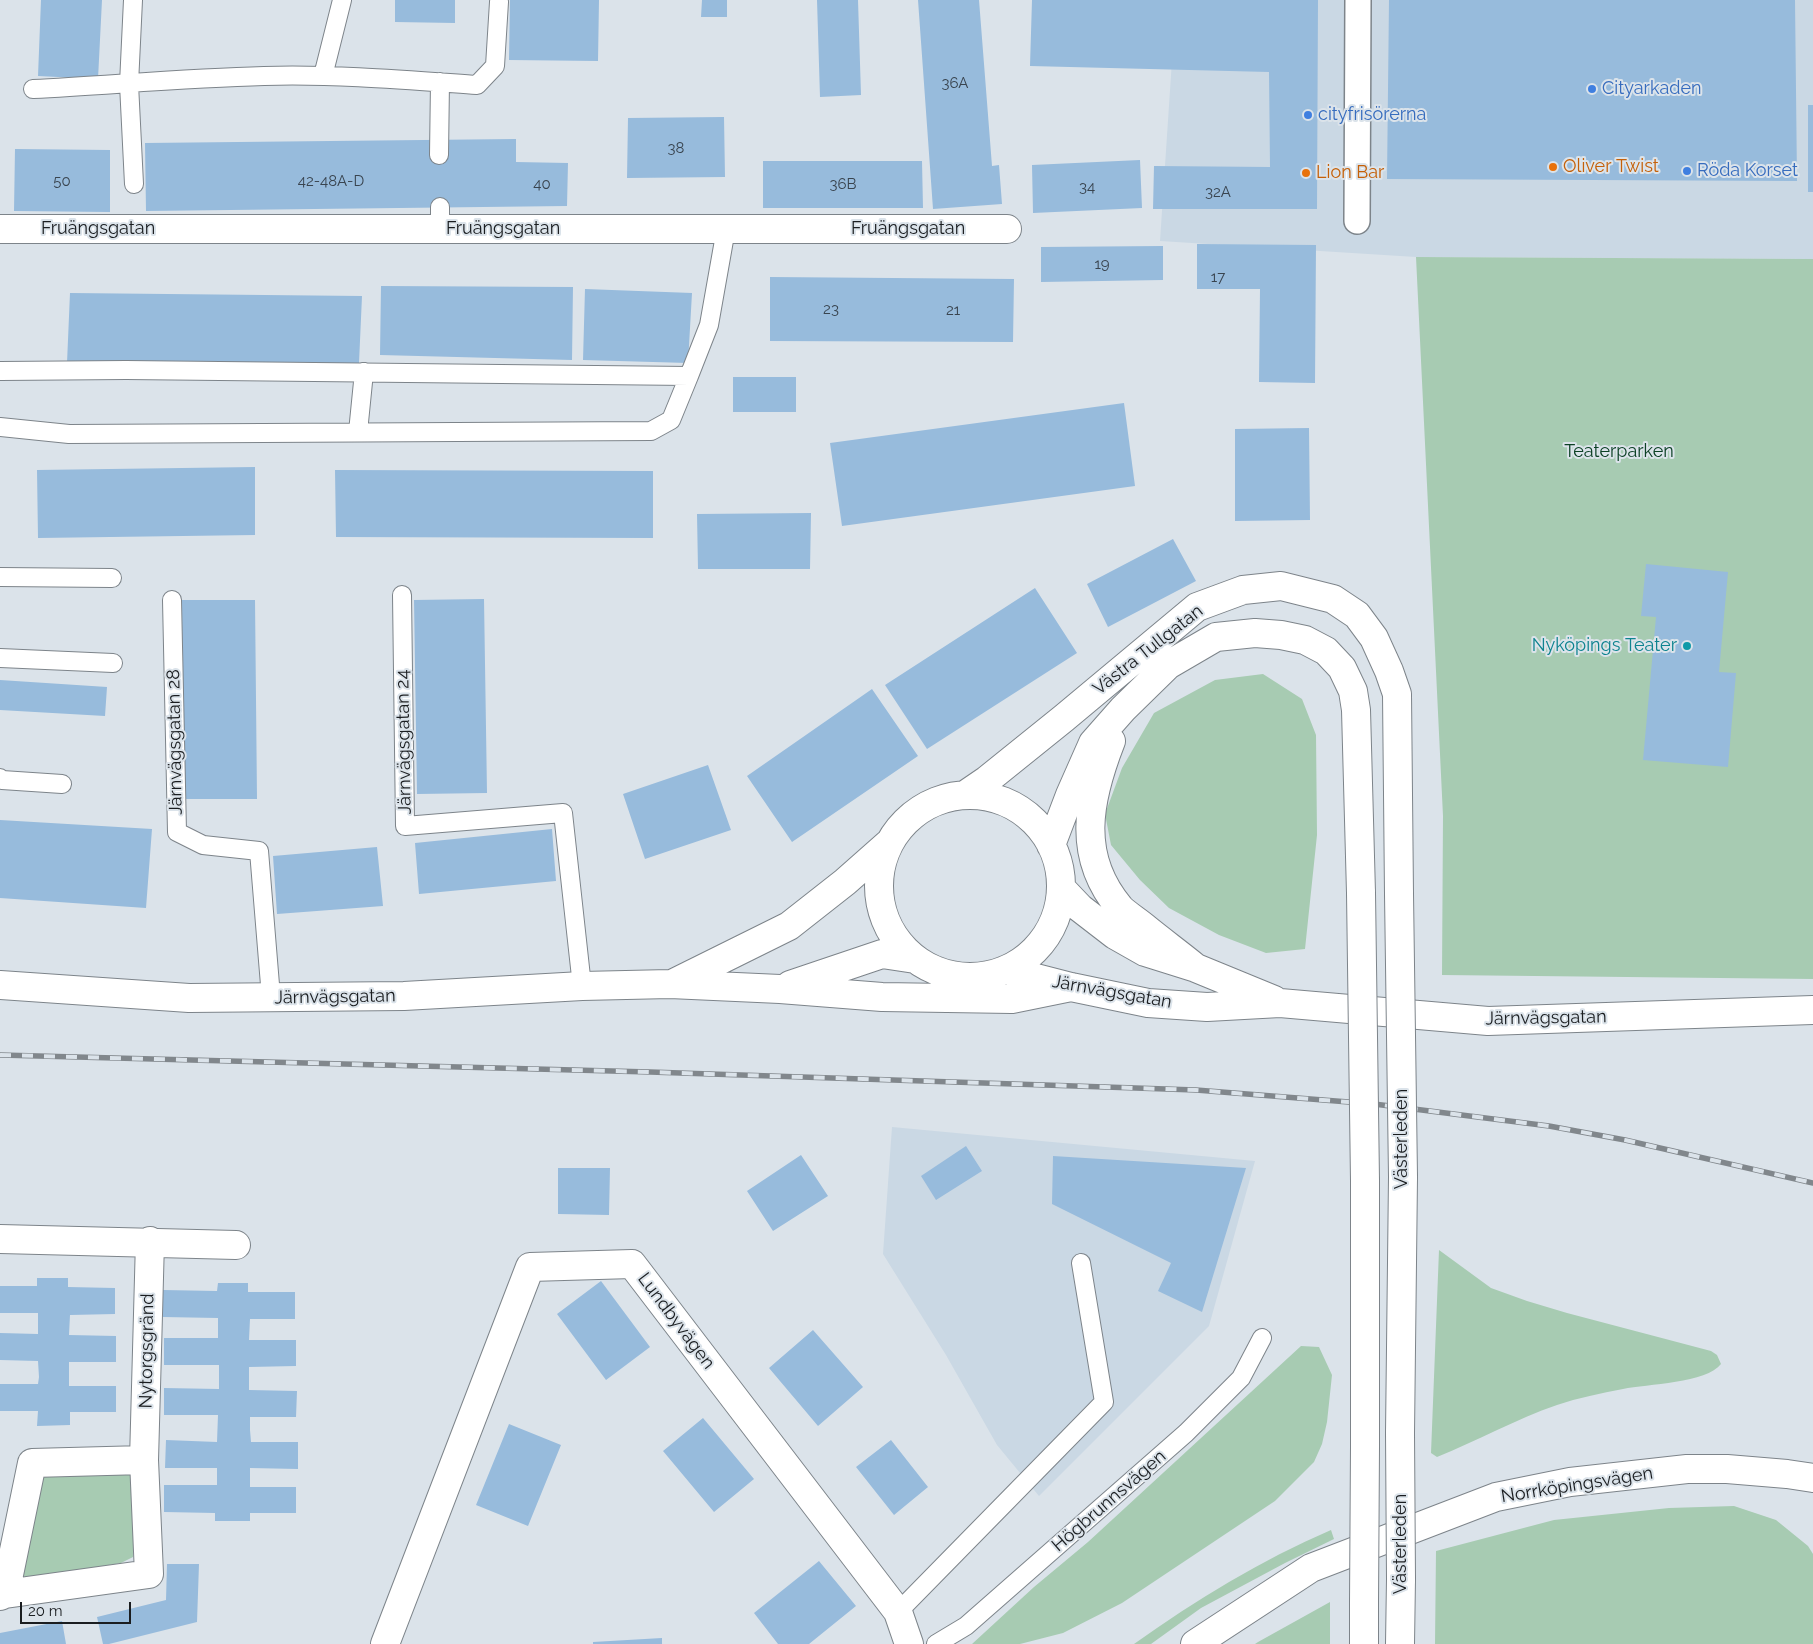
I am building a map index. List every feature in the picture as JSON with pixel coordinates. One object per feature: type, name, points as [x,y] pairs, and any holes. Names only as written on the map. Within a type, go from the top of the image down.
[{"type":"main road","name":"Fruängsgatan","points":[[0,229],[440,218],[726,229],[1007,229]]},
{"type":"main road","name":"Västra Tullgatan","points":[[965,795],[987,780],[1197,607],[1244,590],[1281,586],[1333,599],[1358,615],[1374,638]]},
{"type":"main road","name":"Västra Tullgatan","points":[[1051,845],[1093,743],[1123,709],[1168,664],[1216,637],[1255,634],[1281,635],[1305,640],[1326,652],[1342,668]]},
{"type":"main road","name":"Västerleden","points":[[1374,638],[1397,694],[1403,1177],[1400,1644]]},
{"type":"main road","name":"Västerleden","points":[[1342,668],[1353,691],[1356,710],[1361,893],[1365,1181],[1364,1644]]},
{"type":"main road","points":[[1123,709],[1101,766],[1095,791],[1092,808],[1090,848],[1100,878],[1121,909],[1196,968]]},
{"type":"main road","name":"Västra Tullgatan","points":[[965,795],[991,797],[1016,807],[1036,824],[1051,845],[1059,866],[1061,888],[1056,914],[1045,937],[1028,956],[1005,970],[982,976],[959,976],[936,971],[916,959],[897,941],[884,918],[879,893],[880,867],[889,843],[908,818],[934,801],[965,795]]},
{"type":"main road","name":"Järnvägsgatan","points":[[670,984],[788,926],[844,882],[889,843]]},
{"type":"main road","name":"Järnvägsgatan","points":[[1061,888],[1080,908],[1115,935],[1145,952],[1196,968],[1280,1002]]},
{"type":"main road","name":"Järnvägsgatan","points":[[0,985],[189,998],[404,996],[582,986],[670,984],[780,989],[882,954],[916,959]]},
{"type":"main road","name":"Järnvägsgatan","points":[[1005,970],[1071,987],[1158,1004],[1207,1007],[1280,1002],[1488,1021],[1813,1010]]},
{"type":"main road","points":[[780,989],[882,997],[1012,999],[1071,987]]},
{"type":"main road","points":[[0,1239],[236,1244]]},
{"type":"main road","name":"Nytorgsgränd","points":[[144,1460],[32,1463],[3,1595],[149,1574],[144,1460],[150,1241]]},
{"type":"main road","name":"Lundbyvägen","points":[[385,1644],[530,1267],[632,1264],[898,1612],[909,1644]]},
{"type":"main road","name":"Norrköpingsvägen","points":[[1194,1644],[1311,1568],[1496,1497],[1570,1482],[1687,1469],[1727,1469],[1813,1478]]},
{"type":"street","points":[[1357,221],[1358,0]]},
{"type":"lane","points":[[133,0],[129,84],[134,184]]},
{"type":"lane","points":[[323,76],[342,0]]},
{"type":"lane","points":[[33,88],[264,76],[323,76],[477,84],[495,66],[499,2]]},
{"type":"lane","points":[[440,82],[440,155]]},
{"type":"lane","points":[[0,427],[69,434],[651,431],[671,420],[709,325],[726,229]]},
{"type":"lane","points":[[0,371],[364,372],[689,376]]},
{"type":"lane","points":[[358,432],[364,372]]},
{"type":"lane","points":[[0,577],[112,578]]},
{"type":"lane","name":"Järnvägsgatan 24","points":[[402,595],[405,826],[563,813],[582,986]]},
{"type":"lane","name":"Järnvägsgatan 28","points":[[172,600],[177,832],[203,844],[259,851],[271,998]]},
{"type":"lane","points":[[0,658],[113,663]]},
{"type":"lane","points":[[0,778],[2,780],[62,784]]},
{"type":"lane","points":[[898,1612],[1104,1402],[1081,1262]]},
{"type":"lane","name":"Högbrunnsvägen","points":[[936,1644],[966,1626],[1186,1433],[1241,1378],[1262,1338]]},
{"type":"shaded area","points":[[1176,0],[1813,0],[1813,259],[1416,257],[1160,241]]},
{"type":"shaded area","points":[[892,1127],[1255,1161],[1209,1326],[1039,1496],[997,1445],[946,1355],[883,1254]]},
{"type":"green space","name":"Teaterparken","points":[[1416,257],[1813,259],[1813,979],[1442,975],[1443,816]]},
{"type":"green space","points":[[1263,674],[1302,699],[1316,735],[1317,835],[1305,949],[1266,953],[1219,935],[1169,908],[1140,880],[1111,845],[1105,814],[1122,768],[1154,713],[1215,680]]},
{"type":"green space","points":[[1439,1250],[1491,1288],[1567,1313],[1711,1351],[1717,1355],[1721,1364],[1714,1370],[1690,1379],[1634,1387],[1557,1405],[1437,1457],[1431,1453]]},
{"type":"green space","points":[[1301,1346],[1319,1347],[1332,1375],[1327,1422],[1322,1444],[1314,1462],[1275,1501],[1122,1603],[1063,1633],[1020,1644],[972,1644],[1034,1587],[1088,1542]]},
{"type":"green space","points":[[130,1472],[134,1482],[133,1557],[121,1563],[28,1579],[18,1572],[39,1475]]},
{"type":"green space","points":[[1734,1506],[1776,1520],[1808,1546],[1813,1554],[1813,1644],[1435,1644],[1436,1551],[1554,1520],[1669,1508]]},
{"type":"green space","points":[[1331,1530],[1334,1539],[1201,1608],[1151,1644],[1134,1644],[1181,1612],[1254,1568]]},
{"type":"green space","points":[[1330,1602],[1330,1644],[1255,1644],[1258,1642]]},
{"type":"building","points":[[41,0],[102,0],[98,79],[38,76]]},
{"type":"building","points":[[395,0],[455,0],[455,23],[395,22]]},
{"type":"building","points":[[510,0],[599,0],[598,61],[509,60]]},
{"type":"building","points":[[702,0],[727,0],[727,17],[701,17]]},
{"type":"building","points":[[817,0],[858,0],[861,95],[820,97]]},
{"type":"building","points":[[918,0],[979,0],[992,166],[999,165],[1002,204],[933,209]]},
{"type":"building","points":[[1032,0],[1318,0],[1317,209],[1153,209],[1154,166],[1270,167],[1269,72],[1030,66]]},
{"type":"building","name":"Cityarkaden","points":[[1389,0],[1795,0],[1797,181],[1387,179]]},
{"type":"building","points":[[1808,105],[1813,105],[1813,192],[1808,192]]},
{"type":"building","points":[[724,117],[725,177],[627,178],[628,118]]},
{"type":"building","points":[[516,139],[516,162],[568,163],[567,206],[146,211],[145,143]]},
{"type":"building","points":[[15,149],[110,150],[110,212],[14,211]]},
{"type":"building","points":[[1140,160],[1142,208],[1033,213],[1032,165]]},
{"type":"building","points":[[763,161],[922,161],[923,208],[763,208]]},
{"type":"building","points":[[1197,244],[1316,245],[1315,383],[1259,382],[1260,289],[1197,289]]},
{"type":"building","points":[[1163,246],[1163,280],[1041,282],[1041,247]]},
{"type":"building","points":[[770,277],[1014,279],[1013,342],[770,341]]},
{"type":"building","points":[[381,286],[573,287],[572,360],[380,355]]},
{"type":"building","points":[[585,289],[692,293],[688,363],[583,360]]},
{"type":"building","points":[[70,293],[362,296],[359,363],[67,363]]},
{"type":"building","points":[[733,377],[796,377],[796,412],[733,412]]},
{"type":"building","points":[[1124,403],[1135,486],[842,526],[830,443]]},
{"type":"building","points":[[1309,428],[1310,520],[1235,521],[1235,429]]},
{"type":"building","points":[[255,467],[255,535],[38,538],[37,470]]},
{"type":"building","points":[[335,470],[653,471],[653,538],[336,537]]},
{"type":"building","points":[[811,513],[810,569],[698,569],[697,514]]},
{"type":"building","points":[[1173,539],[1196,581],[1108,627],[1087,584]]},
{"type":"building","name":"Nyköpings Teater","points":[[1646,564],[1728,572],[1719,672],[1736,673],[1728,767],[1643,760],[1656,617],[1641,616]]},
{"type":"building","points":[[1035,588],[1077,653],[927,749],[885,685]]},
{"type":"building","points":[[484,599],[487,793],[417,794],[414,600]]},
{"type":"building","points":[[182,600],[255,600],[257,799],[183,799]]},
{"type":"building","points":[[0,680],[107,687],[105,716],[0,710]]},
{"type":"building","points":[[872,689],[918,756],[792,842],[747,776]]},
{"type":"building","points":[[708,765],[731,830],[645,859],[623,794]]},
{"type":"building","points":[[0,820],[152,829],[146,908],[0,898]]},
{"type":"building","points":[[552,829],[556,881],[419,894],[415,843]]},
{"type":"building","points":[[377,847],[383,906],[277,914],[273,856]]},
{"type":"building","points":[[966,1146],[982,1171],[936,1200],[921,1176]]},
{"type":"building","points":[[801,1155],[828,1196],[773,1231],[747,1191]]},
{"type":"building","points":[[1053,1156],[1246,1168],[1202,1312],[1158,1291],[1171,1263],[1052,1204]]},
{"type":"building","points":[[558,1168],[610,1168],[609,1215],[558,1214]]},
{"type":"building","points":[[37,1278],[68,1278],[68,1287],[115,1288],[115,1314],[70,1315],[69,1335],[116,1336],[116,1362],[69,1362],[69,1386],[116,1386],[116,1412],[70,1412],[70,1425],[37,1426],[38,1411],[0,1411],[0,1384],[38,1384],[39,1377],[38,1361],[0,1360],[0,1333],[38,1334],[38,1313],[0,1313],[0,1286],[37,1286]]},
{"type":"building","points":[[601,1281],[650,1347],[606,1380],[557,1314]]},
{"type":"building","points":[[218,1283],[248,1283],[248,1292],[295,1292],[295,1319],[250,1319],[249,1340],[296,1340],[296,1366],[249,1367],[249,1390],[297,1391],[296,1417],[250,1417],[251,1442],[298,1442],[298,1469],[250,1468],[250,1487],[296,1487],[296,1513],[250,1513],[250,1521],[215,1521],[215,1513],[164,1512],[164,1485],[217,1485],[217,1468],[165,1468],[166,1440],[217,1442],[218,1415],[164,1415],[164,1388],[219,1389],[219,1365],[164,1365],[164,1338],[218,1338],[218,1318],[163,1317],[163,1290],[217,1291]]},
{"type":"building","points":[[813,1330],[863,1387],[818,1426],[769,1368]]},
{"type":"building","points":[[703,1418],[754,1479],[714,1512],[663,1451]]},
{"type":"building","points":[[509,1424],[561,1445],[528,1526],[476,1505]]},
{"type":"building","points":[[891,1440],[928,1487],[894,1515],[856,1467]]},
{"type":"building","points":[[819,1561],[856,1606],[809,1644],[778,1644],[754,1613]]},
{"type":"building","points":[[167,1564],[199,1564],[197,1622],[103,1644],[97,1617],[166,1600]]},
{"type":"building","points":[[62,1621],[66,1644],[0,1644],[0,1633]]},
{"type":"building","points":[[662,1638],[662,1644],[593,1644],[593,1642]]},
{"type":"railway","points":[[0,1055],[650,1072],[1196,1090],[1374,1104],[1549,1126],[1625,1140],[1813,1183]]},
{"type":"place","name":"Cityarkaden","points":[[1592,89]]},
{"type":"place","name":"cityfrisörerna","points":[[1308,115]]},
{"type":"place","name":"Oliver Twist","points":[[1553,167]]},
{"type":"place","name":"Röda Korset","points":[[1687,171]]},
{"type":"place","name":"Lion Bar","points":[[1306,173]]},
{"type":"place","name":"Nyköpings Teater","points":[[1687,646]]}]
